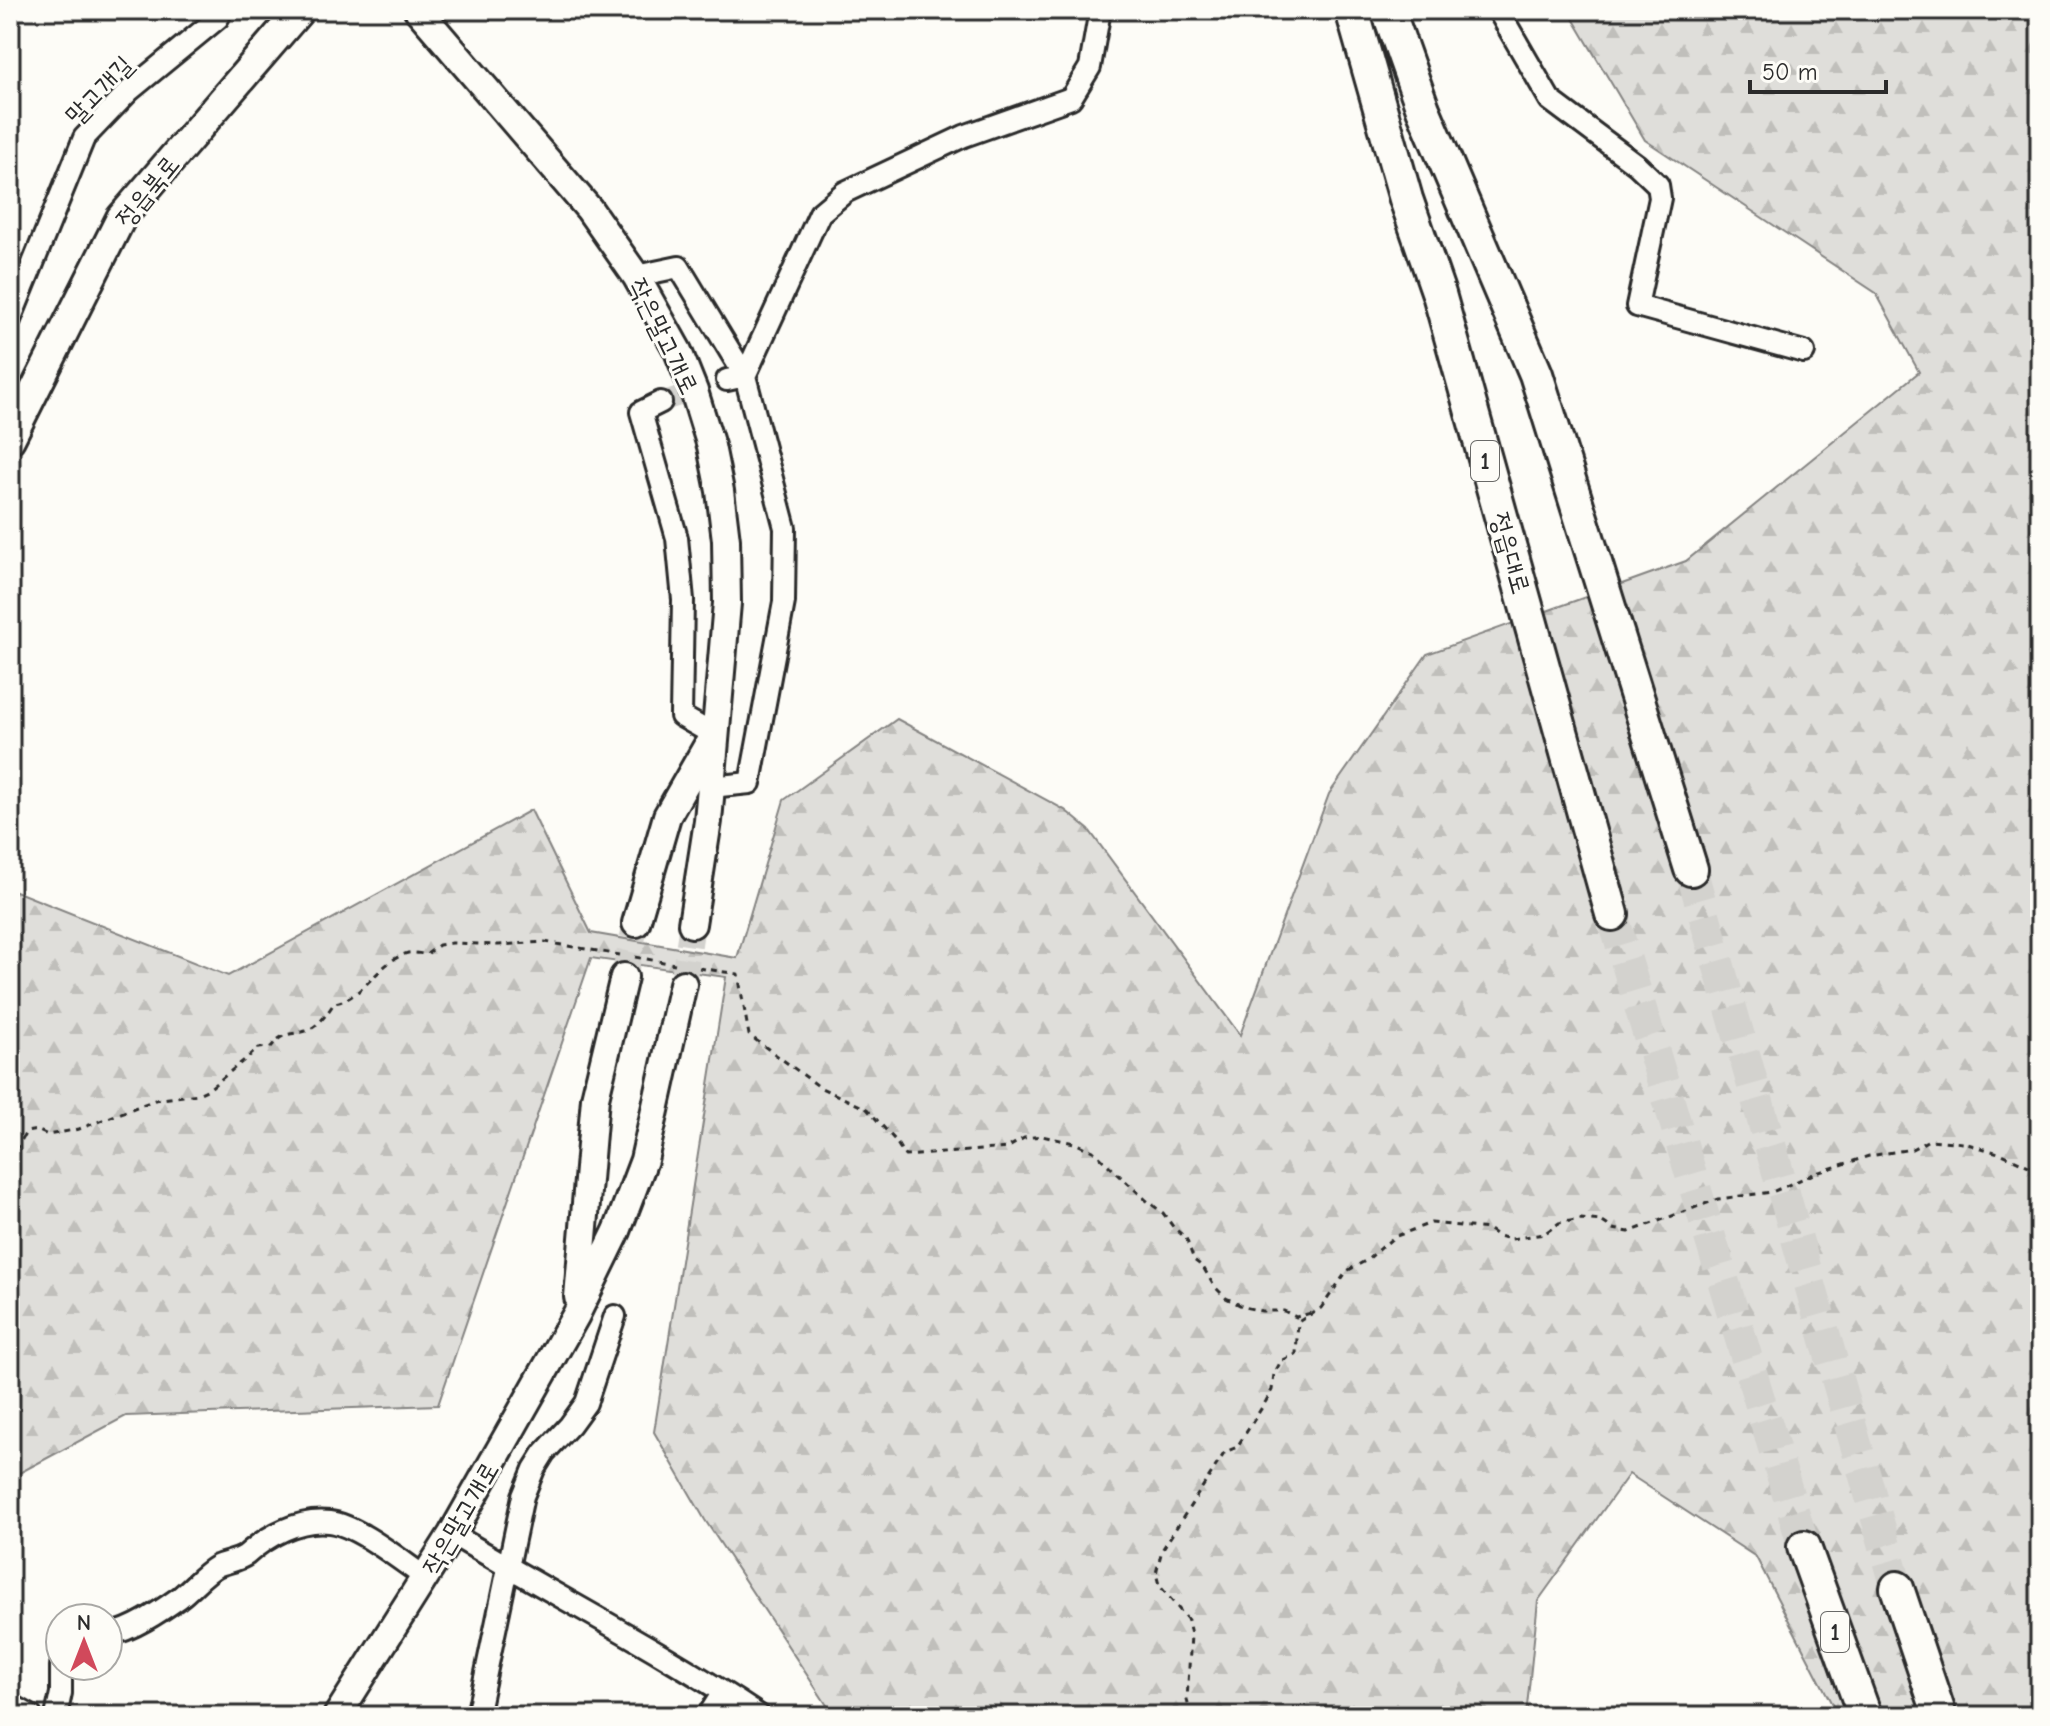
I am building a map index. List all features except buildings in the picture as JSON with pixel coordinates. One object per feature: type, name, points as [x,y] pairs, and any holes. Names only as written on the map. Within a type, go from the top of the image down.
[{"type":"main road","name":"정읍북로","points":[[10,439],[121,218],[300,10]]},
{"type":"main road","points":[[1330,10],[1403,241],[1439,294]]},
{"type":"main road","name":"정읍대로","points":[[1352,10],[1406,199],[1439,294],[1612,914]]},
{"type":"main road","points":[[1388,10],[1423,109],[1536,374],[1691,869]]},
{"type":"main road","points":[[1396,10],[1423,109]]},
{"type":"main road","name":"1","points":[[1804,1547],[1865,1716]]},
{"type":"main road","points":[[1897,1588],[1940,1716]]},
{"type":"street","name":"말고개길","points":[[10,320],[84,138],[129,91],[218,18],[222,10]]},
{"type":"street","name":"작은말고개로","points":[[418,10],[589,209],[636,276],[678,351],[711,446],[726,540],[727,603],[708,821],[692,924]]},
{"type":"street","points":[[736,378],[820,213],[845,192],[964,136],[1071,98],[1090,67],[1100,10]]},
{"type":"street","points":[[1498,10],[1550,100],[1637,165],[1658,185],[1660,198],[1637,306],[1804,352]]},
{"type":"street","points":[[636,276],[679,267],[736,378],[785,528],[784,602],[750,783],[710,787]]},
{"type":"street","points":[[661,402],[641,412],[677,538],[683,600],[681,716],[714,735]]},
{"type":"street","name":"작은말고개로","points":[[636,923],[667,816],[714,735]]},
{"type":"street","name":"작은말고개로","points":[[576,1315],[595,1098],[626,963]]},
{"type":"street","name":"작은말고개로","points":[[337,1716],[452,1534],[576,1315],[617,1231],[644,1160],[685,972]]},
{"type":"street","points":[[477,1716],[523,1496],[534,1469],[586,1403],[615,1316]]},
{"type":"street","points":[[124,1628],[178,1598],[216,1567],[244,1557],[255,1545],[284,1530],[310,1523],[330,1522],[356,1531],[425,1577]]},
{"type":"street","points":[[452,1534],[694,1672],[760,1716]]},
{"type":"street","points":[[56,1716],[61,1682]]},
{"type":"street","points":[[708,1716],[723,1692]]},
{"type":"street","points":[[10,1715],[15,1707],[31,1716]]},
{"type":"path","points":[[10,1161],[26,1132],[37,1130],[48,1135],[79,1129],[155,1100],[186,1097],[209,1089],[259,1048],[271,1047],[277,1038],[286,1033],[309,1031],[334,1003],[345,1002],[389,962],[411,952],[427,954],[439,945],[452,943],[499,945],[545,942],[626,963],[685,972],[738,974],[749,1035],[821,1088],[867,1109],[905,1156],[1007,1148],[1024,1138],[1042,1136],[1074,1143],[1093,1151],[1163,1213],[1186,1238],[1194,1260],[1226,1298],[1244,1307],[1284,1311],[1296,1317],[1311,1313]]},
{"type":"path","points":[[1191,1716],[1187,1700],[1191,1635],[1188,1620],[1159,1585],[1156,1573],[1162,1550],[1225,1452],[1237,1447],[1259,1413],[1272,1390],[1274,1374],[1281,1361],[1296,1354],[1298,1322],[1325,1303],[1347,1271],[1367,1260],[1394,1237],[1431,1223],[1488,1229],[1498,1236],[1511,1239],[1544,1234],[1559,1223],[1581,1219],[1601,1221],[1613,1229],[1629,1232],[1709,1202],[1772,1192],[1816,1173],[1869,1156],[1912,1149],[1929,1140],[1945,1139],[1977,1146],[2040,1171]]},
{"type":"green space","points":[[1568,10],[2040,10],[2040,1716],[1838,1716],[1756,1557],[1629,1474],[1538,1601],[1526,1716],[834,1716],[705,1520],[654,1432],[726,977],[591,958],[438,1405],[126,1416],[10,1478],[10,889],[228,976],[531,810],[591,933],[737,958],[784,800],[897,719],[1065,810],[1089,830],[1240,1035],[1329,794],[1427,654],[1686,561],[1919,372],[1876,293],[1645,140]]},
{"type":"tunnel","points":[[661,402],[727,380]]},
{"type":"tunnel","points":[[1691,869],[1897,1588]]},
{"type":"tunnel","points":[[1612,914],[1804,1547]]},
{"type":"tunnel","points":[[624,977],[636,923]]},
{"type":"tunnel","points":[[683,984],[692,924]]}]
